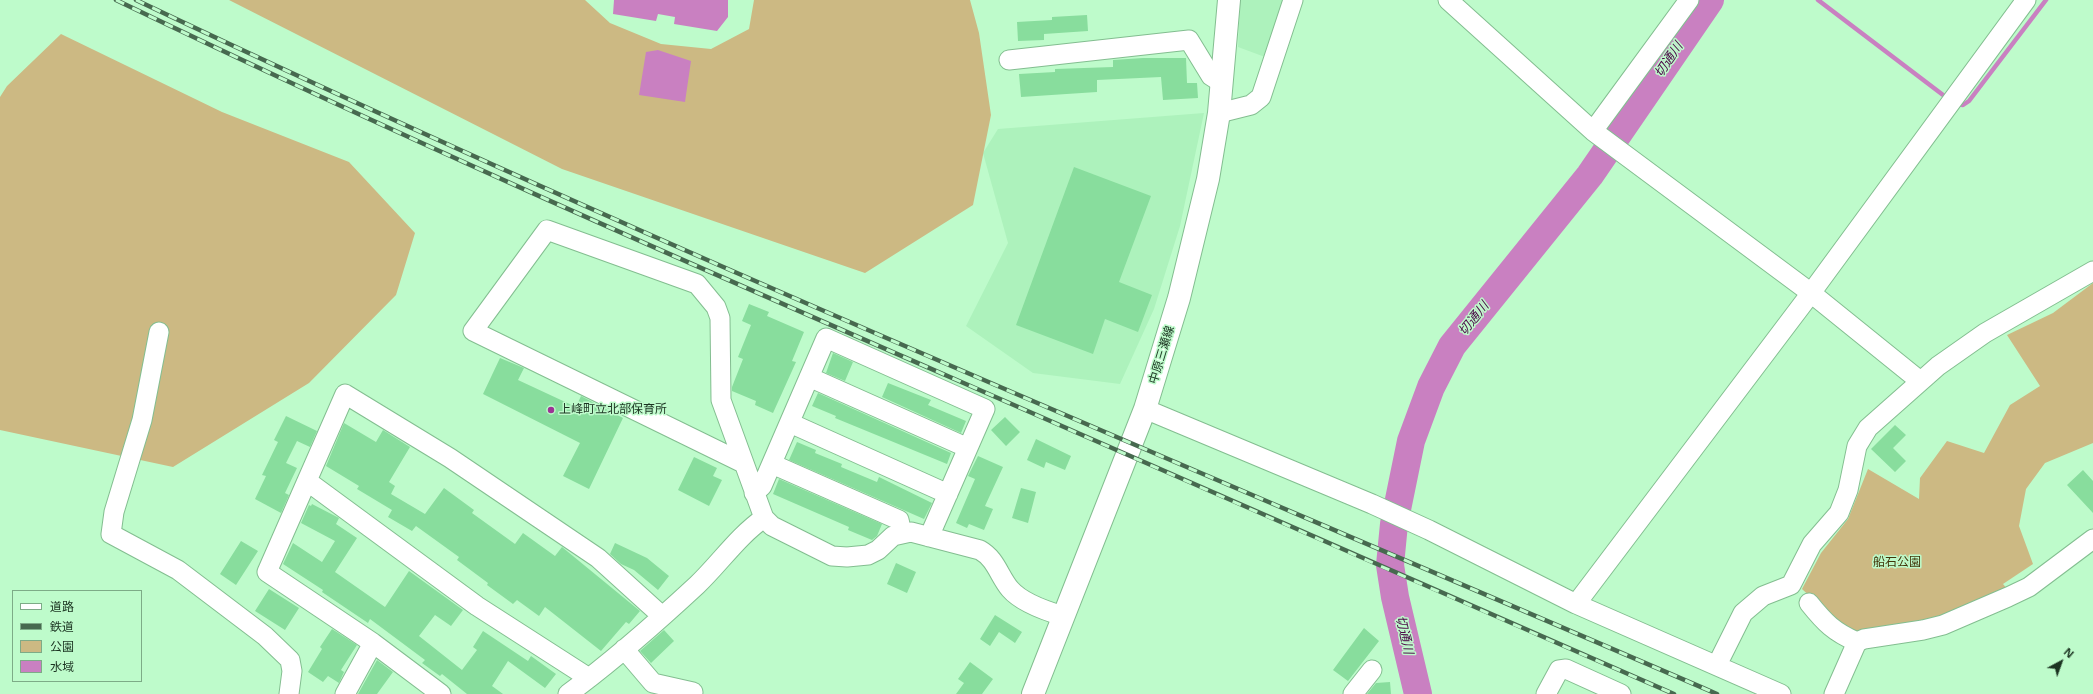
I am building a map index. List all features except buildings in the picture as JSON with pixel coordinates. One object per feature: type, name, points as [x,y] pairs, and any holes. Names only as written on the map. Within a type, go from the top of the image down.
[{"type":"main road","name":"中原三瀬線","points":[[1033,694],[1145,409],[1179,298],[1208,179],[1220,113],[1229,0]]},
{"type":"street","points":[[1220,113],[1250,105],[1261,96],[1292,0]]},
{"type":"street","points":[[1448,0],[1593,132],[1811,293],[1920,381]]},
{"type":"street","points":[[1593,132],[1689,0]]},
{"type":"street","points":[[1576,604],[1811,293],[2026,0]]},
{"type":"street","points":[[1009,60],[1189,40],[1211,76],[1222,83]]},
{"type":"street","points":[[743,463],[473,331],[547,230],[697,284],[716,307],[720,318],[721,400],[764,518],[772,526],[832,556],[846,557],[868,555],[878,550],[893,536],[911,532],[980,550],[988,554],[1009,588],[1016,595],[1048,611],[1063,616]]},
{"type":"street","points":[[1717,665],[1743,613],[1763,596],[1791,585],[1812,544],[1838,513],[1848,490],[1857,446],[1861,436],[1868,428],[1920,381],[1986,333],[2093,270]]},
{"type":"street","points":[[159,332],[142,420],[114,512],[111,534],[178,570],[265,636],[290,660],[292,671],[289,694]]},
{"type":"street","points":[[754,493],[762,486],[826,338],[985,408],[929,537]]},
{"type":"street","points":[[809,377],[968,448]]},
{"type":"street","points":[[441,694],[373,643],[267,572],[345,394],[450,458],[598,558],[662,616]]},
{"type":"street","points":[[1145,409],[1372,504],[1428,530],[1576,604],[1781,694]]},
{"type":"street","points":[[790,423],[948,494]]},
{"type":"street","points":[[772,464],[899,520],[902,533]]},
{"type":"street","points":[[307,481],[477,606],[589,678]]},
{"type":"street","points":[[568,694],[624,649],[698,584],[751,527],[764,518]]},
{"type":"street","points":[[1834,694],[1857,642],[1864,639],[1923,630],[1943,624],[2008,597],[2029,587],[2093,540]]},
{"type":"street","points":[[1810,604],[1825,623],[1839,634],[1857,642]]},
{"type":"street","points":[[345,694],[373,643]]},
{"type":"street","points":[[624,649],[647,689],[693,692],[692,694]]},
{"type":"street","points":[[1546,694],[1554,676],[1559,670],[1566,669],[1621,694]]},
{"type":"street","points":[[1353,694],[1372,670]]},
{"type":"shaded area","points":[[1240,0],[1283,0],[1265,57],[1238,47]]},
{"type":"shaded area","points":[[1204,113],[1180,226],[1154,309],[1120,384],[1033,373],[966,326],[1008,243],[983,153],[998,129]]},
{"type":"green space","points":[[229,0],[585,0],[610,23],[661,44],[711,49],[749,29],[754,0],[970,0],[979,33],[991,115],[973,205],[865,273],[562,169]]},
{"type":"green space","points":[[61,34],[222,112],[349,162],[415,233],[396,295],[309,383],[173,467],[0,430],[0,97],[7,86]]},
{"type":"green space","name":"船石公園","points":[[2093,283],[2093,443],[2045,463],[2026,489],[2019,526],[2033,564],[2003,584],[2008,590],[1935,623],[1854,637],[1802,589],[1821,553],[1848,519],[1868,469],[1919,499],[1920,478],[1947,441],[1984,453],[2010,405],[2040,386],[2007,335],[2053,313]]},
{"type":"water","points":[[614,0],[728,0],[728,17],[717,31],[674,24],[675,17],[658,14],[656,21],[613,14]]},
{"type":"water","points":[[658,50],[691,61],[685,102],[639,95],[646,52]]},
{"type":"waterway","name":"切通川","points":[[1418,694],[1395,597],[1390,565],[1394,524],[1411,441],[1431,387],[1452,346],[1590,175],[1710,0]]},
{"type":"waterway","points":[[1818,0],[1947,98]]},
{"type":"waterway","points":[[1955,104],[1963,105],[1969,101],[2046,0]]},
{"type":"railway","points":[[116,0],[325,99],[642,242],[1674,694]]},
{"type":"railway","points":[[136,0],[528,181],[726,268],[1717,694]]},
{"type":"place","name":"上峰町立北部保育所","points":[[551,410]]}]
